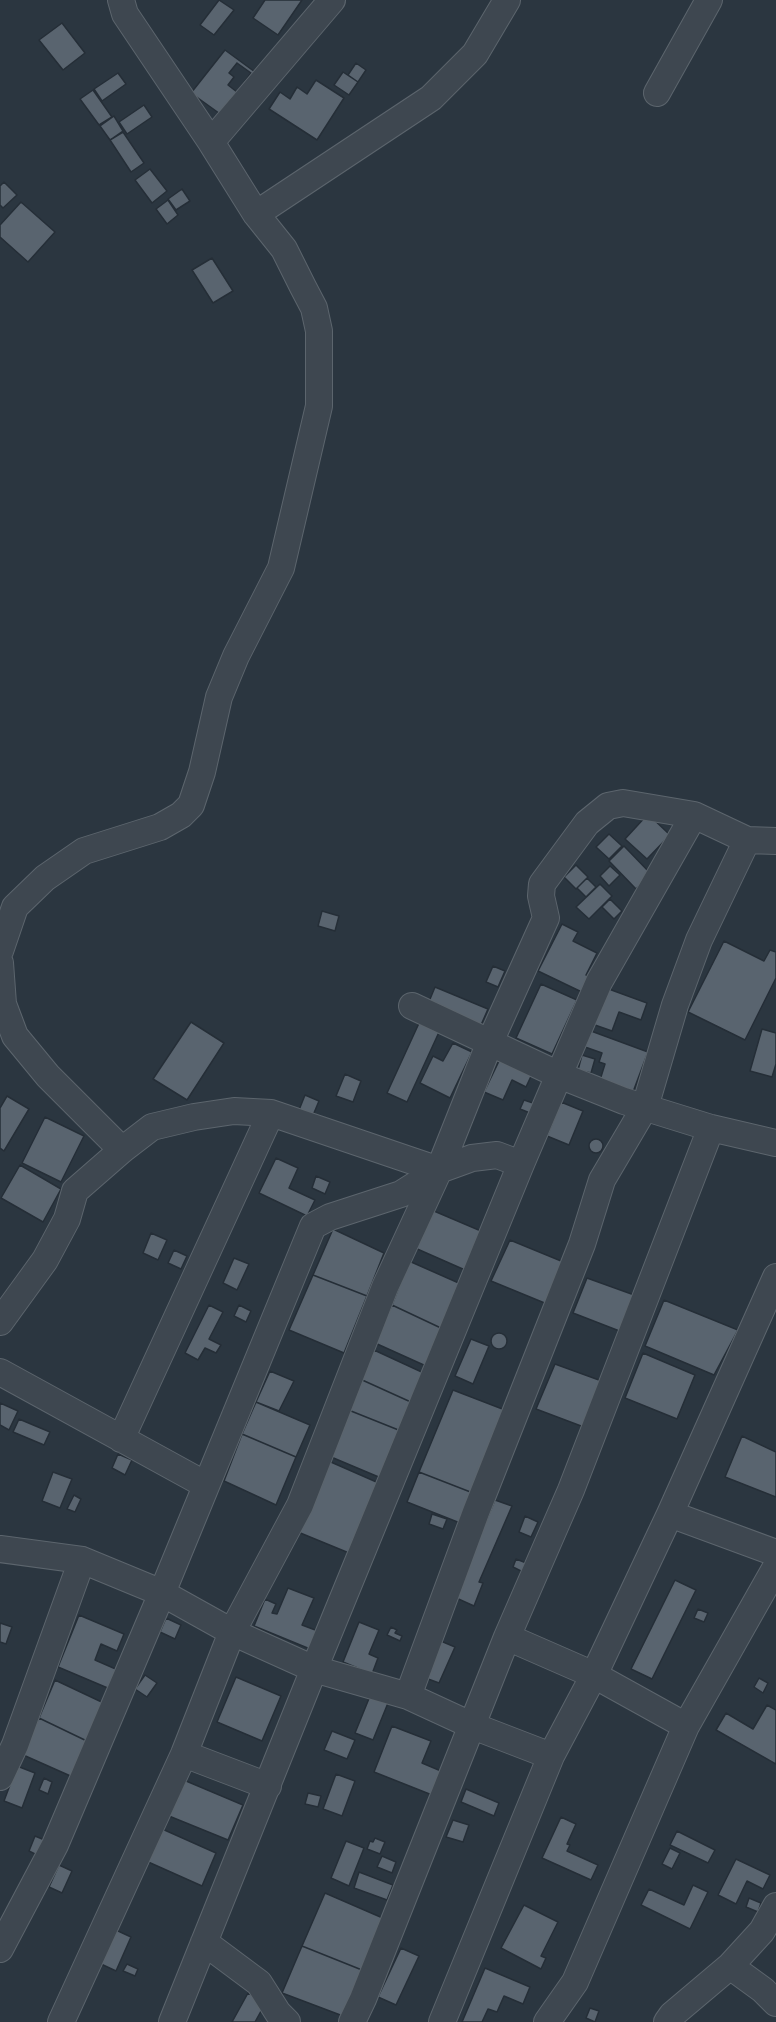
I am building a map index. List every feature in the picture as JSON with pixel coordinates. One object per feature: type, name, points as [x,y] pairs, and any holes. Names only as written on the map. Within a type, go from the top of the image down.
[{"type":"street","points":[[0,951],[15,907],[45,878],[84,851],[160,827],[181,816],[191,805],[202,772],[219,698],[236,656],[281,568],[319,406],[319,331],[314,308],[284,249],[256,214],[211,142],[125,14],[121,0]]},
{"type":"street","points":[[211,142],[332,0]]},
{"type":"street","points":[[256,214],[431,98],[475,54],[507,0]]},
{"type":"street","points":[[657,93],[709,0]]},
{"type":"street","points":[[61,2022],[184,1754],[232,1632],[300,1505],[385,1287],[439,1170],[490,1042],[546,918],[541,896],[542,884],[587,823],[608,806],[623,803],[694,815],[747,840],[776,841]]},
{"type":"street","points":[[172,2022],[521,1164],[599,982],[694,815]]},
{"type":"street","points":[[408,1696],[476,1512],[582,1244],[602,1180],[645,1107],[675,1005],[695,951],[747,840]]},
{"type":"street","points":[[0,963],[3,1004],[15,1036],[48,1076],[122,1150]]},
{"type":"street","points":[[412,1006],[559,1075],[624,1101],[711,1128],[776,1143]]},
{"type":"street","points":[[0,1322],[45,1260],[67,1219],[75,1191],[152,1127],[183,1119],[234,1111],[271,1113],[439,1170]]},
{"type":"street","points":[[121,1439],[271,1113]]},
{"type":"street","points":[[352,2022],[507,1637],[571,1490],[711,1128]]},
{"type":"street","points":[[0,1949],[55,1845],[162,1593],[313,1226],[330,1217],[401,1194],[439,1170],[472,1158],[497,1155],[521,1164]]},
{"type":"street","points":[[442,2022],[551,1756],[594,1675],[670,1514],[776,1277]]},
{"type":"street","points":[[0,1372],[207,1485]]},
{"type":"street","points":[[670,1514],[776,1553]]},
{"type":"street","points":[[1,1552],[82,1560],[162,1593],[232,1632],[314,1669],[408,1696],[473,1726],[551,1756]]},
{"type":"street","points":[[0,1777],[15,1746],[82,1560]]},
{"type":"street","points":[[547,2022],[576,1982],[686,1726],[776,1567]]},
{"type":"street","points":[[507,1637],[594,1675],[686,1726]]},
{"type":"street","points":[[184,1754],[268,1786]]},
{"type":"street","points":[[667,2022],[672,2015],[730,1966],[762,1930],[776,1906]]},
{"type":"street","points":[[204,1942],[259,1983],[286,2022]]},
{"type":"street","points":[[730,1966],[763,1990],[776,2003]]},
{"type":"building","points":[[219,0],[234,10],[214,35],[200,25]]},
{"type":"building","points":[[265,0],[302,0],[278,35],[253,18]]},
{"type":"building","points":[[62,23],[85,53],[63,70],[39,40]]},
{"type":"building","points":[[225,50],[255,72],[223,116],[191,93]],"holes":[[[237,63],[251,73],[237,92],[228,85],[234,77],[229,73]]]},
{"type":"building","points":[[356,63],[366,70],[358,82],[348,75]]},
{"type":"building","points":[[343,72],[358,82],[349,95],[334,85]]},
{"type":"building","points":[[118,73],[126,84],[102,101],[94,89]]},
{"type":"building","points":[[316,80],[344,98],[317,140],[269,109],[280,92],[290,99],[297,87],[307,94]]},
{"type":"building","points":[[93,90],[112,117],[99,125],[80,99]]},
{"type":"building","points":[[144,105],[152,117],[127,134],[119,122]]},
{"type":"building","points":[[114,116],[123,131],[110,140],[100,126]]},
{"type":"building","points":[[123,132],[144,163],[131,172],[110,140]]},
{"type":"building","points":[[150,169],[167,191],[152,203],[135,180]]},
{"type":"building","points":[[4,182],[17,195],[3,208],[0,205],[0,186]]},
{"type":"building","points":[[182,189],[190,201],[176,210],[168,199]]},
{"type":"building","points":[[168,200],[178,215],[167,224],[156,209]]},
{"type":"building","points":[[21,202],[55,232],[28,262],[0,237],[0,225]]},
{"type":"building","points":[[212,258],[233,291],[213,303],[192,270]]},
{"type":"building","points":[[648,814],[670,835],[647,859],[625,839]]},
{"type":"building","points":[[609,834],[622,846],[609,859],[596,847]]},
{"type":"building","points":[[624,846],[651,874],[636,889],[609,861]]},
{"type":"building","points":[[576,865],[588,877],[576,889],[564,877]]},
{"type":"building","points":[[610,866],[620,875],[609,886],[600,876]]},
{"type":"building","points":[[587,878],[596,887],[586,897],[577,888]]},
{"type":"building","points":[[600,884],[612,896],[589,919],[576,907]]},
{"type":"building","points":[[610,899],[622,911],[614,919],[602,907]]},
{"type":"building","points":[[322,911],[339,916],[335,931],[318,926]]},
{"type":"building","points":[[562,924],[578,932],[573,941],[597,953],[586,975],[596,980],[588,995],[538,971]]},
{"type":"building","points":[[724,941],[764,961],[770,950],[776,952],[776,978],[745,1040],[688,1012]]},
{"type":"building","points":[[493,966],[505,971],[498,987],[486,982]]},
{"type":"building","points":[[541,984],[577,1000],[552,1054],[516,1038]]},
{"type":"building","points":[[435,987],[488,1009],[481,1025],[428,1004]]},
{"type":"building","points":[[606,988],[647,1003],[641,1020],[619,1012],[612,1031],[592,1024]]},
{"type":"building","points":[[420,1021],[440,1030],[407,1102],[387,1093]]},
{"type":"building","points":[[191,1022],[224,1043],[187,1100],[153,1079]]},
{"type":"building","points":[[762,1029],[776,1033],[776,1064],[772,1077],[750,1071]]},
{"type":"building","points":[[591,1031],[648,1052],[633,1092],[600,1080],[605,1064],[599,1062],[602,1053],[585,1047]]},
{"type":"building","points":[[453,1043],[472,1052],[450,1098],[420,1083],[433,1056],[443,1061]]},
{"type":"building","points":[[582,1055],[595,1059],[591,1073],[578,1070]]},
{"type":"building","points":[[501,1057],[533,1072],[526,1087],[512,1080],[503,1100],[484,1092]]},
{"type":"building","points":[[345,1074],[361,1081],[353,1102],[336,1096]]},
{"type":"building","points":[[305,1095],[319,1101],[311,1120],[297,1115]]},
{"type":"building","points":[[7,1096],[29,1109],[4,1151],[0,1148],[0,1108]]},
{"type":"building","points":[[524,1100],[539,1105],[535,1115],[520,1109]]},
{"type":"building","points":[[561,1102],[583,1111],[569,1145],[547,1136]]},
{"type":"building","points":[[45,1117],[84,1136],[61,1182],[22,1163]]},
{"type":"building","points":[[593,1139],[599,1139],[603,1146],[599,1153],[593,1153],[589,1149],[589,1143]]},
{"type":"building","points":[[276,1158],[298,1168],[289,1188],[315,1200],[307,1216],[259,1193]]},
{"type":"building","points":[[20,1165],[61,1189],[43,1222],[1,1198]]},
{"type":"building","points":[[316,1176],[330,1182],[325,1194],[312,1188]]},
{"type":"building","points":[[434,1211],[481,1231],[465,1270],[415,1248]]},
{"type":"building","points":[[333,1229],[384,1253],[367,1296],[313,1275]]},
{"type":"building","points":[[151,1233],[167,1240],[158,1260],[143,1253]]},
{"type":"building","points":[[510,1240],[566,1263],[547,1304],[491,1281]]},
{"type":"building","points":[[174,1250],[187,1256],[181,1269],[168,1263]]},
{"type":"building","points":[[234,1258],[249,1264],[237,1290],[223,1283]]},
{"type":"building","points":[[409,1261],[461,1284],[443,1329],[392,1305]]},
{"type":"building","points":[[313,1275],[367,1296],[344,1353],[289,1330]]},
{"type":"building","points":[[587,1278],[637,1296],[622,1332],[573,1313]]},
{"type":"building","points":[[664,1300],[738,1330],[714,1375],[645,1346]]},
{"type":"building","points":[[209,1305],[223,1312],[209,1339],[221,1345],[216,1353],[205,1348],[198,1360],[185,1353]]},
{"type":"building","points":[[239,1305],[251,1311],[246,1322],[234,1316]]},
{"type":"building","points":[[392,1305],[443,1329],[426,1366],[375,1343]]},
{"type":"building","points":[[499,1333],[505,1335],[507,1341],[505,1347],[499,1349],[493,1347],[491,1341],[493,1335]]},
{"type":"building","points":[[471,1339],[489,1346],[473,1384],[455,1376]]},
{"type":"building","points":[[374,1350],[426,1374],[413,1403],[360,1379]]},
{"type":"building","points":[[643,1353],[695,1375],[677,1419],[625,1398]]},
{"type":"building","points":[[555,1364],[610,1384],[589,1429],[536,1409]]},
{"type":"building","points":[[270,1371],[294,1381],[279,1411],[256,1402]]},
{"type":"building","points":[[360,1379],[413,1403],[401,1431],[346,1409]]},
{"type":"building","points":[[453,1390],[505,1410],[473,1493],[419,1472]]},
{"type":"building","points":[[256,1402],[310,1425],[296,1457],[242,1434]]},
{"type":"building","points":[[0,1403],[18,1411],[9,1430],[0,1425]]},
{"type":"building","points":[[346,1409],[401,1431],[381,1478],[324,1454]]},
{"type":"building","points":[[19,1419],[50,1432],[44,1445],[13,1432]]},
{"type":"building","points":[[242,1434],[296,1457],[276,1505],[224,1481]]},
{"type":"building","points":[[742,1436],[776,1452],[776,1497],[725,1477]]},
{"type":"building","points":[[118,1454],[132,1460],[125,1475],[112,1468]]},
{"type":"building","points":[[324,1459],[381,1484],[349,1553],[293,1530]]},
{"type":"building","points":[[53,1472],[72,1479],[60,1508],[42,1501]]},
{"type":"building","points":[[419,1472],[473,1493],[460,1523],[407,1502]]},
{"type":"building","points":[[74,1495],[81,1499],[75,1512],[67,1509]]},
{"type":"building","points":[[495,1500],[512,1506],[479,1582],[483,1583],[474,1606],[454,1597]]},
{"type":"building","points":[[432,1514],[447,1519],[443,1529],[429,1524]]},
{"type":"building","points":[[525,1516],[538,1522],[531,1537],[519,1532]]},
{"type":"building","points":[[516,1559],[529,1564],[525,1573],[513,1567]]},
{"type":"building","points":[[675,1580],[696,1590],[652,1679],[631,1669]]},
{"type":"building","points":[[288,1588],[314,1598],[302,1625],[318,1631],[310,1649],[254,1626],[265,1599],[276,1604],[272,1613],[277,1614]]},
{"type":"building","points":[[698,1609],[708,1613],[704,1622],[694,1618]]},
{"type":"building","points":[[79,1615],[124,1634],[117,1651],[101,1644],[95,1660],[118,1670],[110,1689],[58,1667]]},
{"type":"building","points":[[166,1618],[181,1625],[175,1639],[160,1632]]},
{"type":"building","points":[[359,1622],[379,1630],[369,1654],[378,1658],[372,1674],[343,1662]]},
{"type":"building","points":[[0,1623],[12,1627],[6,1644],[0,1642]]},
{"type":"building","points":[[391,1627],[397,1630],[395,1633],[402,1636],[400,1641],[387,1635]]},
{"type":"building","points":[[436,1639],[455,1647],[439,1683],[420,1676]]},
{"type":"building","points":[[145,1675],[157,1683],[147,1697],[135,1689]]},
{"type":"building","points":[[236,1677],[281,1696],[262,1741],[217,1722]]},
{"type":"building","points":[[759,1678],[768,1683],[763,1693],[754,1687]]},
{"type":"building","points":[[55,1680],[108,1705],[91,1743],[39,1718]]},
{"type":"building","points":[[370,1696],[388,1703],[373,1740],[355,1733]]},
{"type":"building","points":[[767,1705],[776,1710],[776,1764],[716,1730],[726,1713],[753,1729]]},
{"type":"building","points":[[39,1718],[91,1743],[75,1778],[21,1754]]},
{"type":"building","points":[[392,1726],[431,1741],[422,1763],[441,1771],[432,1795],[374,1772]]},
{"type":"building","points":[[332,1731],[355,1740],[347,1759],[324,1750]]},
{"type":"building","points":[[17,1766],[35,1773],[22,1808],[4,1801]]},
{"type":"building","points":[[336,1774],[355,1781],[342,1816],[323,1809]]},
{"type":"building","points":[[44,1778],[52,1782],[48,1794],[39,1790]]},
{"type":"building","points":[[179,1778],[243,1805],[228,1840],[164,1814]]},
{"type":"building","points":[[466,1789],[499,1803],[494,1816],[461,1802]]},
{"type":"building","points":[[308,1793],[321,1796],[318,1807],[305,1804]]},
{"type":"building","points":[[561,1817],[576,1824],[567,1844],[570,1845],[567,1851],[598,1865],[591,1880],[542,1858]]},
{"type":"building","points":[[453,1820],[469,1825],[463,1842],[446,1837]]},
{"type":"building","points":[[160,1828],[216,1853],[202,1886],[146,1861]]},
{"type":"building","points":[[677,1831],[715,1850],[708,1863],[670,1845]]},
{"type":"building","points":[[35,1836],[47,1841],[41,1857],[29,1851]]},
{"type":"building","points":[[375,1838],[385,1842],[380,1854],[367,1849],[370,1841],[373,1842]]},
{"type":"building","points":[[346,1841],[364,1848],[349,1886],[331,1878]]},
{"type":"building","points":[[670,1848],[680,1853],[672,1869],[662,1864]]},
{"type":"building","points":[[382,1856],[396,1862],[392,1873],[377,1867]]},
{"type":"building","points":[[736,1859],[770,1875],[763,1889],[747,1881],[736,1904],[718,1895]]},
{"type":"building","points":[[59,1865],[72,1871],[62,1893],[49,1887]]},
{"type":"building","points":[[359,1872],[393,1885],[387,1900],[354,1888]]},
{"type":"building","points":[[693,1885],[708,1892],[690,1929],[641,1905],[649,1889],[684,1905]]},
{"type":"building","points":[[325,1893],[385,1919],[362,1970],[302,1946]]},
{"type":"building","points":[[749,1898],[761,1903],[758,1912],[746,1907]]},
{"type":"building","points":[[524,1905],[558,1922],[541,1956],[546,1958],[541,1969],[501,1948]]},
{"type":"building","points":[[116,1930],[131,1937],[116,1971],[101,1964]]},
{"type":"building","points":[[302,1946],[362,1970],[343,2016],[282,1993]]},
{"type":"building","points":[[401,1948],[419,1956],[396,2005],[378,1997]]},
{"type":"building","points":[[127,1964],[138,1969],[135,1976],[123,1971]]},
{"type":"building","points":[[485,1968],[530,1987],[523,2004],[504,1996],[497,2012],[488,2009],[482,2022],[462,2022]]},
{"type":"building","points":[[248,1993],[266,2002],[255,2022],[232,2022]]},
{"type":"building","points":[[590,2008],[599,2011],[595,2022],[586,2018]]}]
